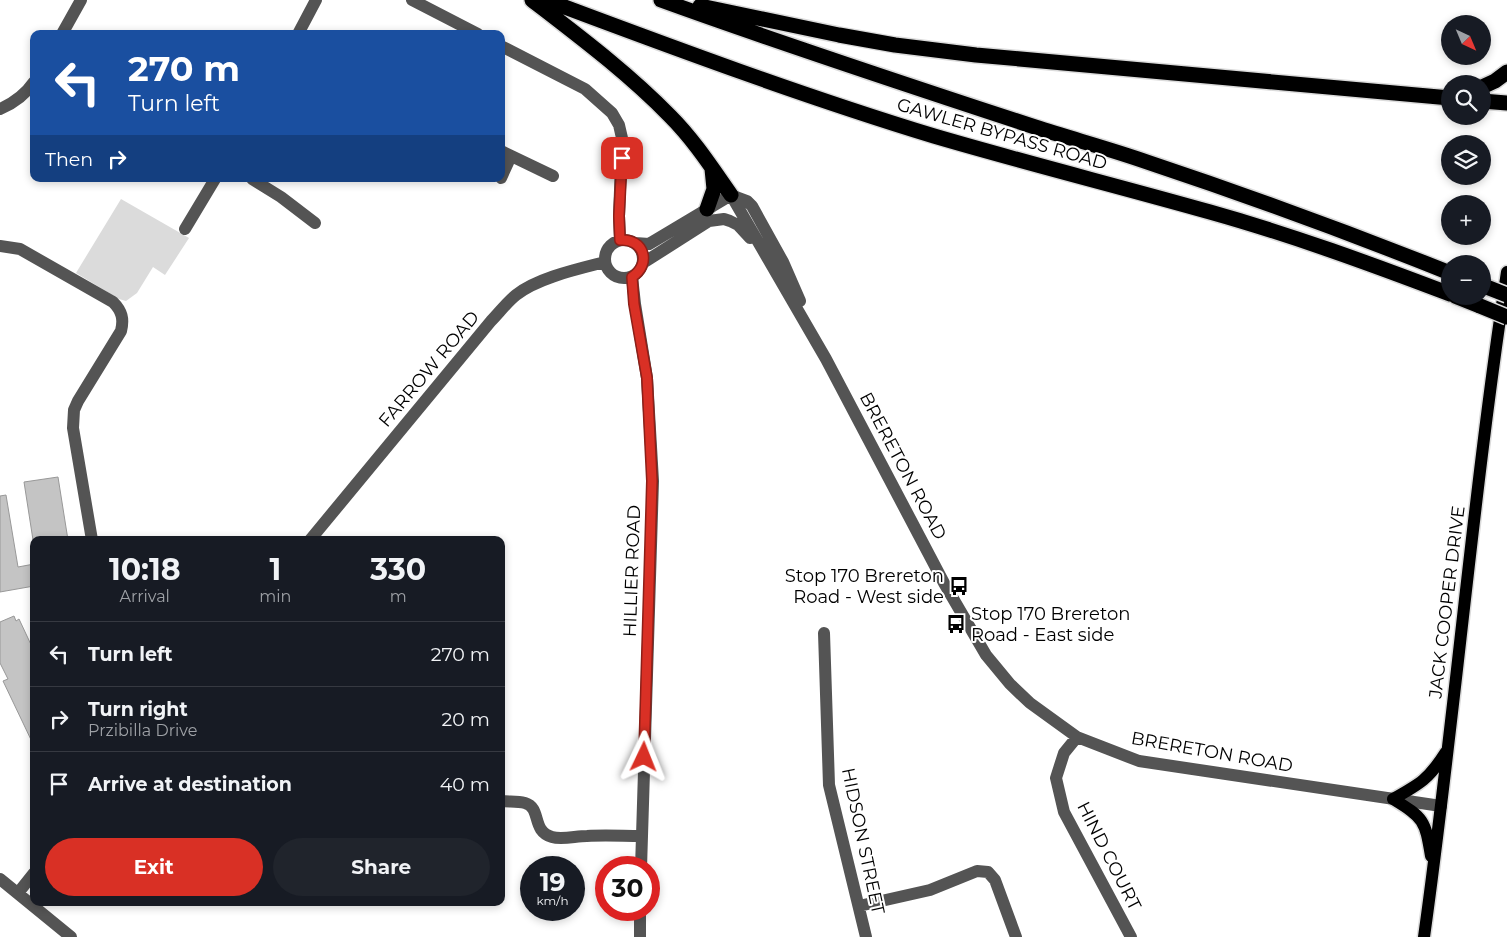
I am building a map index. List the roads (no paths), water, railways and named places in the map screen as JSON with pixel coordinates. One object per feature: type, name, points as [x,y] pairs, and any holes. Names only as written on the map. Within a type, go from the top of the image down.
[{"type":"highway","points":[[532,0],[622,69],[671,117],[693,142],[731,195]]},
{"type":"highway","name":"GAWLER BYPASS ROAD","points":[[546,0],[738,71],[847,108],[933,135],[1211,212],[1286,235],[1441,291]]},
{"type":"highway","name":"GAWLER BYPASS ROAD","points":[[662,0],[760,36],[908,86],[1144,161],[1441,269]]},
{"type":"highway","points":[[672,0],[895,45],[976,55],[1441,97]]},
{"type":"highway","points":[[1491,83],[1507,72]]},
{"type":"highway","points":[[1491,102],[1507,103]]},
{"type":"highway","points":[[707,209],[714,189],[712,168]]},
{"type":"highway","points":[[1491,289],[1507,295]]},
{"type":"highway","points":[[1478,305],[1507,317]]},
{"type":"main road","name":"JACK COOPER DRIVE","points":[[1424,937],[1482,460],[1507,272]]},
{"type":"main road","points":[[1433,868],[1426,827],[1414,812],[1393,799],[1423,782],[1448,749]]},
{"type":"street","points":[[64,30],[81,0]]},
{"type":"street","points":[[300,30],[316,0]]},
{"type":"street","points":[[412,0],[470,30]]},
{"type":"street","points":[[505,48],[585,89],[612,113],[619,125],[622,138],[620,240]]},
{"type":"street","points":[[0,109],[15,102],[30,87]]},
{"type":"street","points":[[506,153],[553,176]]},
{"type":"street","points":[[185,229],[213,182]]},
{"type":"street","points":[[257,182],[281,197],[315,223]]},
{"type":"street","points":[[635,243],[642,252],[643,263],[637,273],[632,277],[620,278],[614,276],[605,262],[605,256],[610,246],[620,240],[650,244],[731,195]]},
{"type":"street","name":"BRERETON ROAD","points":[[731,195],[826,359],[944,583],[986,655],[1010,684],[1030,703],[1077,737],[1139,760],[1441,806]]},
{"type":"street","name":"BRERETON ROAD","points":[[731,195],[748,201],[761,222],[783,262],[826,359]]},
{"type":"street","name":"BRERETON ROAD","points":[[643,263],[709,221],[717,219],[730,221],[738,225],[768,258]]},
{"type":"street","points":[[0,246],[20,249],[113,302],[122,314],[121,331],[74,410],[73,428],[91,536]]},
{"type":"street","name":"FARROW ROAD","points":[[313,536],[491,321],[516,295],[536,284],[605,262]]},
{"type":"street","name":"HILLIER ROAD","points":[[632,277],[634,304],[647,378],[652,481],[641,856]]},
{"type":"street","name":"HIDSON STREET","points":[[824,633],[829,785],[866,937]]},
{"type":"street","name":"HIND COURT","points":[[1077,737],[1064,753],[1056,778],[1064,812],[1131,937]]},
{"type":"street","points":[[505,802],[521,802],[529,805],[535,811],[540,828],[553,838],[641,836]]},
{"type":"street","points":[[859,906],[930,890],[977,871],[988,872],[994,880],[1016,937]]},
{"type":"street","points":[[18,893],[30,878]]},
{"type":"street","points":[[0,879],[30,903]]},
{"type":"street","points":[[34,906],[71,937]]},
{"type":"street","points":[[640,921],[640,937]]},
{"type":"place","name":"Stop 170 Brereton Road - West side","points":[[959,586]]},
{"type":"place","name":"Stop 170 Brereton Road - East side","points":[[956,624]]}]
